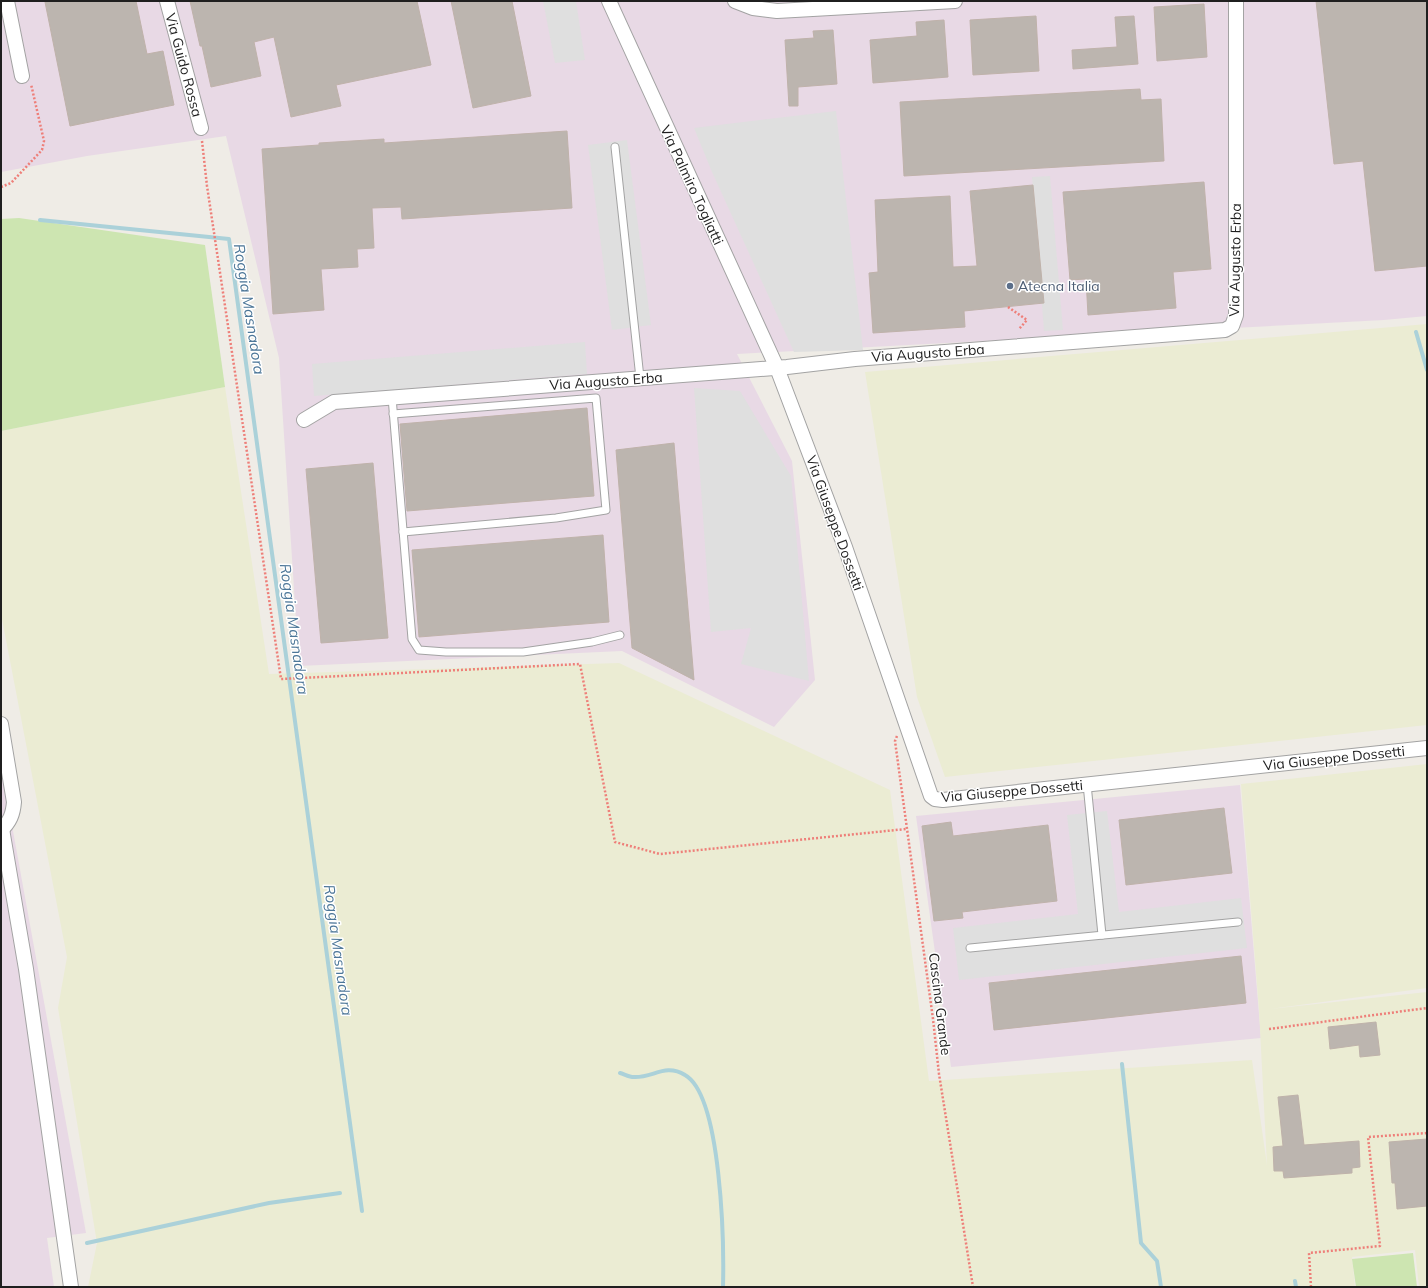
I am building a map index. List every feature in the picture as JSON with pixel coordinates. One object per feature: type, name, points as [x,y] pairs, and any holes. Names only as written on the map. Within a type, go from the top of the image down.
[{"type":"street","points":[[7,1],[22,76]]},
{"type":"street","name":"Via Guido Rossa","points":[[167,1],[201,128]]},
{"type":"street","name":"Via Palmiro Togliatti","points":[[609,1],[777,368]]},
{"type":"street","points":[[735,1],[753,8],[777,11],[955,1]]},
{"type":"street","name":"Via Augusto Erba","points":[[304,420],[334,402],[777,368],[855,359],[1225,330],[1232,326],[1236,315],[1236,1]]},
{"type":"street","name":"Via Giuseppe Dossetti","points":[[777,368],[845,547],[929,794],[935,799],[943,800],[1427,748]]},
{"type":"street","points":[[1,724],[14,802],[13,812],[9,823],[1,830],[26,969],[71,1287]]},
{"type":"lane","points":[[615,147],[640,378]]},
{"type":"lane","points":[[392,398],[412,639],[418,650],[446,652],[523,652],[592,642],[620,635]]},
{"type":"lane","points":[[393,414],[596,398],[601,442],[606,510],[556,518],[403,532]]},
{"type":"lane","points":[[1087,784],[1102,935]]},
{"type":"lane","points":[[970,948],[1238,922]]},
{"type":"path","points":[[1,187],[11,183],[42,150],[44,141],[31,84],[22,76]]},
{"type":"path","points":[[201,128],[208,194],[281,679],[580,664],[615,842],[660,854],[906,829]]},
{"type":"path","points":[[1008,307],[1027,320],[1019,329]]},
{"type":"path","name":"Cascina Grande","points":[[908,730],[897,736],[895,741],[906,829],[934,1019],[939,1074],[973,1287]]},
{"type":"path","points":[[1270,1029],[1427,1008]]},
{"type":"path","points":[[1311,1287],[1309,1253],[1380,1246],[1368,1137],[1427,1133]]},
{"type":"shaded area","points":[[1,1],[1427,1],[1427,316],[1384,320],[737,354],[792,461],[815,680],[774,727],[622,651],[299,666],[279,358],[226,136],[87,156],[1,172]]},
{"type":"shaded area","points":[[543,1],[576,1],[585,60],[555,63]]},
{"type":"shaded area","points":[[836,111],[863,350],[794,352],[712,172],[694,128]]},
{"type":"shaded area","points":[[627,140],[651,325],[612,330],[588,145]]},
{"type":"shaded area","points":[[1050,176],[1063,330],[1044,331],[1032,177]]},
{"type":"shaded area","points":[[585,342],[587,374],[314,396],[312,364]]},
{"type":"shaded area","points":[[694,388],[740,391],[791,476],[809,681],[741,664],[751,628],[711,632]]},
{"type":"shaded area","points":[[1,765],[86,1233],[47,1238],[54,1287],[1,1287]]},
{"type":"shaded area","points":[[1240,785],[1261,1038],[951,1067],[916,816]]},
{"type":"shaded area","points":[[1107,811],[1119,912],[1241,898],[1247,948],[959,980],[953,928],[1078,914],[1067,815]]},
{"type":"green space","points":[[19,218],[205,245],[225,387],[1,431],[1,219]]},
{"type":"green space","points":[[1427,324],[1427,725],[945,777],[917,697],[865,372]]},
{"type":"green space","points":[[225,387],[269,674],[619,663],[890,790],[929,1081],[1252,1060],[1267,1165],[1259,1010],[1241,784],[1427,764],[1427,988],[1270,1009],[1427,992],[1427,1287],[1419,1287],[1415,1250],[1352,1257],[1355,1287],[88,1287],[97,1243],[58,1008],[67,957],[1,614],[1,431]]},
{"type":"green space","points":[[1413,1253],[1417,1287],[1356,1287],[1352,1259]]},
{"type":"building","points":[[136,1],[147,54],[163,51],[174,105],[70,126],[45,2]]},
{"type":"building","points":[[190,1],[417,1],[431,65],[336,85],[341,106],[291,117],[274,37],[254,42],[261,76],[211,87]]},
{"type":"building","points":[[451,1],[512,1],[531,96],[473,108]]},
{"type":"building","points":[[1316,1],[1427,1],[1427,266],[1375,271],[1363,161],[1334,164]]},
{"type":"building","points":[[1204,4],[1207,57],[1157,61],[1154,7]]},
{"type":"building","points":[[1036,16],[1039,71],[973,75],[970,20]]},
{"type":"building","points":[[1134,16],[1138,64],[1073,69],[1072,50],[1117,47],[1115,17]]},
{"type":"building","points":[[944,20],[948,77],[873,83],[870,40],[917,36],[916,22]]},
{"type":"building","points":[[833,30],[837,84],[798,87],[798,106],[789,106],[785,40],[814,38],[813,31]]},
{"type":"building","points":[[1140,89],[1141,100],[1161,99],[1164,161],[904,176],[900,102]]},
{"type":"building","points":[[567,131],[572,208],[402,219],[401,207],[372,208],[374,248],[357,249],[358,267],[321,269],[324,310],[273,314],[262,149],[319,145],[319,143],[384,139],[384,143]]},
{"type":"building","points":[[1204,182],[1211,269],[1173,272],[1176,308],[1088,315],[1086,279],[1070,280],[1063,192]]},
{"type":"building","points":[[1033,185],[1044,303],[964,311],[965,327],[873,333],[869,273],[878,272],[875,200],[950,196],[953,267],[977,266],[970,191]]},
{"type":"building","points":[[587,408],[594,496],[407,511],[400,424]]},
{"type":"building","points":[[674,443],[694,680],[632,648],[616,450]]},
{"type":"building","points":[[373,463],[388,638],[321,643],[306,469]]},
{"type":"building","points":[[603,535],[609,622],[419,637],[412,550]]},
{"type":"building","points":[[1224,808],[1232,873],[1126,885],[1119,820]]},
{"type":"building","points":[[951,822],[953,836],[1048,825],[1057,901],[962,912],[963,918],[934,921],[922,826]]},
{"type":"building","points":[[1241,956],[1246,1003],[994,1030],[989,983]]},
{"type":"building","points":[[1376,1022],[1380,1055],[1360,1057],[1359,1045],[1330,1049],[1328,1027]]},
{"type":"building","points":[[1298,1095],[1304,1145],[1359,1141],[1360,1167],[1352,1168],[1352,1173],[1284,1178],[1283,1171],[1274,1171],[1273,1147],[1283,1146],[1278,1097]]},
{"type":"building","points":[[1427,1139],[1427,1206],[1397,1209],[1395,1183],[1392,1183],[1389,1142]]},
{"type":"waterway","name":"Roggia Masnadora","points":[[40,220],[229,239],[362,1211]]},
{"type":"waterway","points":[[1416,332],[1427,370]]},
{"type":"waterway","points":[[1122,1064],[1141,1243],[1157,1261],[1161,1287]]},
{"type":"waterway","points":[[620,1073],[628,1076],[641,1077],[671,1070],[685,1075],[697,1088],[707,1111],[714,1140],[721,1207],[723,1287]]},
{"type":"waterway","points":[[87,1243],[269,1203],[340,1193]]},
{"type":"waterway","points":[[1295,1281],[1296,1287]]},
{"type":"place","name":"Atecna Italia","points":[[1010,286]]}]
